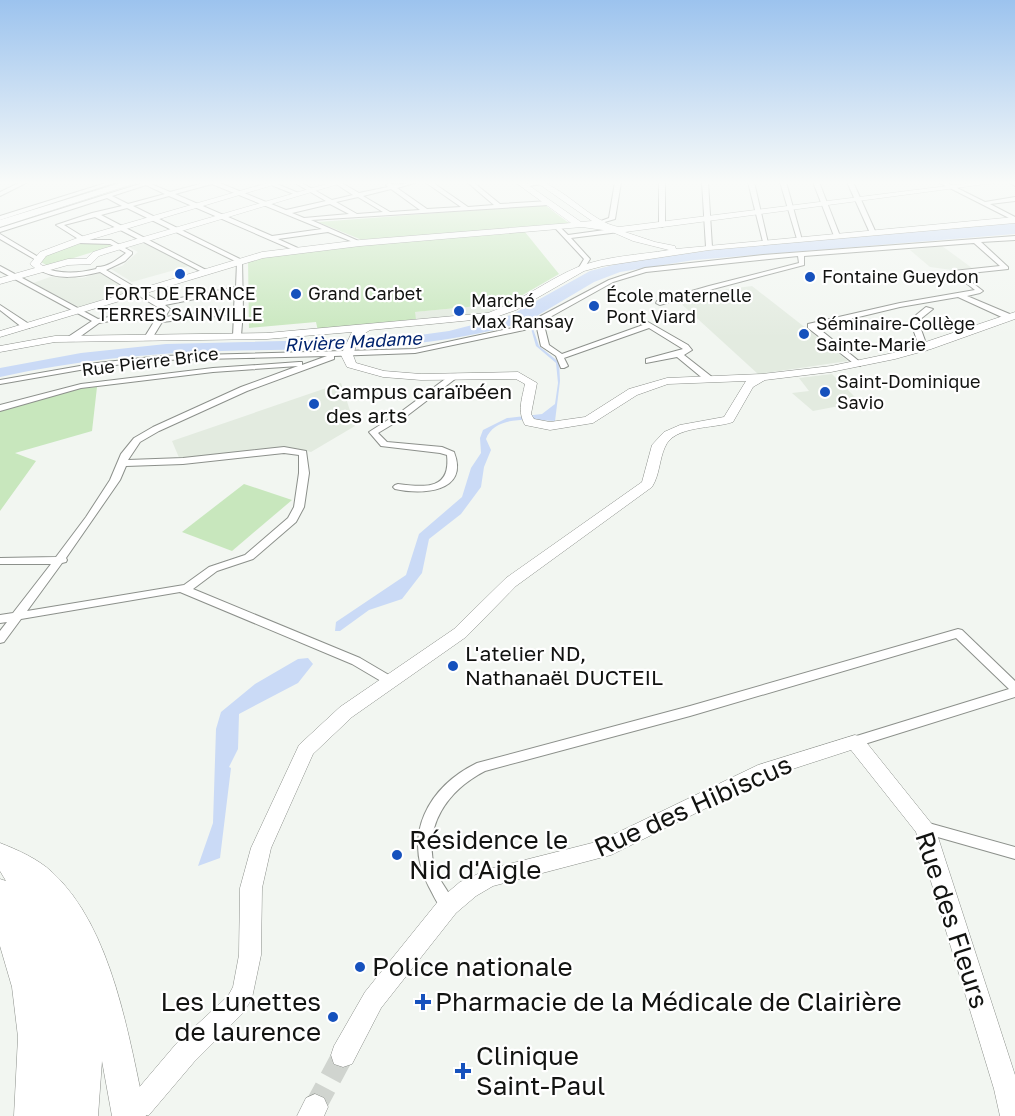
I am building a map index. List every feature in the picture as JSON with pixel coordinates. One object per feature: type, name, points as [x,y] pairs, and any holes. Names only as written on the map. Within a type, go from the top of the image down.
[{"type":"highway","points":[[0,855],[44,882],[68,910],[85,948],[108,1016],[130,1101]]},
{"type":"highway","points":[[0,860],[24,879],[57,922],[74,964],[85,1022],[85,1093],[81,1116]]},
{"type":"highway","points":[[0,891],[10,900],[33,934],[48,971],[60,1033],[57,1116]]},
{"type":"highway","points":[[0,912],[12,936],[30,991],[36,1077],[31,1116]]},
{"type":"main road","points":[[41,269],[35,264],[46,252],[101,234]]},
{"type":"main road","points":[[0,281],[68,262],[88,262],[96,254],[163,234]]},
{"type":"main road","points":[[0,334],[240,261],[298,250],[478,234]]},
{"type":"main road","points":[[626,234],[663,247],[690,249]]},
{"type":"main road","points":[[0,349],[32,342],[72,339],[267,336],[349,332],[366,327],[495,315],[580,269],[690,249],[860,234]]},
{"type":"main road","points":[[651,255],[666,249],[663,247]]},
{"type":"main road","points":[[349,332],[345,354],[351,365],[383,374],[455,376],[512,374],[528,379],[531,382],[531,391],[527,418],[550,426],[589,420],[633,392],[654,383],[762,377],[857,364],[924,349],[1012,316]]},
{"type":"main road","points":[[130,1101],[231,1010],[244,990],[250,955],[251,888],[261,848],[306,750],[346,712],[449,642],[511,582],[597,522],[646,484],[652,476],[657,448],[666,436],[729,419],[748,385],[762,377]]},
{"type":"main road","points":[[714,379],[734,382],[743,392]]},
{"type":"main road","name":"Rue des Hibiscus","points":[[343,1055],[373,1000],[448,906],[468,890],[489,878],[604,849],[765,770],[855,742]]},
{"type":"main road","name":"Rue des Fleurs","points":[[855,742],[925,828],[1012,1085],[1013,1116]]},
{"type":"street","points":[[41,269],[54,274],[86,274],[121,263],[130,253],[111,242],[82,240],[73,234]]},
{"type":"street","points":[[132,234],[206,272]]},
{"type":"street","points":[[185,234],[240,261],[237,336]]},
{"type":"street","points":[[263,234],[298,250]]},
{"type":"street","points":[[272,238],[300,234]]},
{"type":"street","points":[[339,234],[360,243]]},
{"type":"street","points":[[569,234],[588,260],[580,269]]},
{"type":"street","points":[[572,236],[587,234]]},
{"type":"street","points":[[709,234],[709,247]]},
{"type":"street","points":[[764,234],[766,242]]},
{"type":"street","points":[[799,234],[800,239]]},
{"type":"street","points":[[0,236],[38,259]]},
{"type":"street","points":[[0,382],[96,365],[161,358],[415,351],[524,328],[580,296],[636,272],[685,264],[1015,238]]},
{"type":"street","points":[[976,241],[1005,267]]},
{"type":"street","points":[[660,303],[711,287],[802,264],[801,254]]},
{"type":"street","points":[[88,262],[163,306]]},
{"type":"street","points":[[857,364],[811,326],[900,305],[980,291],[955,272],[1005,267],[1015,269]]},
{"type":"street","points":[[0,268],[97,321]]},
{"type":"street","points":[[72,339],[97,321],[239,288]]},
{"type":"street","points":[[961,296],[1012,316]]},
{"type":"street","points":[[148,338],[160,320],[163,306]]},
{"type":"street","points":[[0,307],[26,326]]},
{"type":"street","points":[[924,349],[914,320],[929,309]]},
{"type":"street","points":[[160,320],[239,311]]},
{"type":"street","points":[[634,316],[688,350],[649,361]]},
{"type":"street","points":[[537,322],[545,346],[560,357],[564,366]]},
{"type":"street","points":[[560,357],[650,325]]},
{"type":"street","points":[[306,354],[313,357],[309,364]]},
{"type":"street","points":[[0,639],[62,560],[115,480],[130,447],[156,429],[309,364],[345,354]]},
{"type":"street","points":[[678,354],[714,379]]},
{"type":"street","points":[[240,368],[261,355]]},
{"type":"street","name":"Rue Pierre Brice","points":[[0,408],[81,386],[240,368],[309,364]]},
{"type":"street","points":[[398,488],[438,488],[449,476],[453,462],[451,454],[442,450],[384,444],[374,432],[405,413],[455,376]]},
{"type":"street","points":[[121,463],[183,461],[284,450],[303,453],[304,473],[299,507],[292,520],[249,557],[213,569],[186,589]]},
{"type":"street","points":[[0,561],[62,560]]},
{"type":"street","points":[[0,619],[176,587],[186,589],[357,661],[390,681]]},
{"type":"street","points":[[448,906],[427,866],[427,828],[432,812],[444,794],[467,773],[482,766],[690,711],[958,633],[1015,688]]},
{"type":"street","name":"Rue des Hibiscus","points":[[855,742],[1015,692]]},
{"type":"street","points":[[925,828],[1015,853]]},
{"type":"shaded area","points":[[143,243],[189,266],[132,282],[111,269],[122,266],[138,252],[129,247]]},
{"type":"shaded area","points":[[942,246],[972,268],[952,270],[930,267],[910,250]]},
{"type":"shaded area","points":[[100,273],[132,291],[79,307],[33,283],[50,277],[82,278]]},
{"type":"shaded area","name":"Séminaire-Collège Sainte-Marie","points":[[752,286],[848,361],[758,374],[677,300],[706,292]]},
{"type":"shaded area","name":"Marché Max Ransay","points":[[509,303],[487,313],[471,315],[416,319],[414,312]]},
{"type":"shaded area","name":"Saint-Dominique Savio","points":[[832,374],[860,402],[813,411],[792,393],[809,391],[799,378]]},
{"type":"shaded area","name":"Campus caraïbéen des arts","points":[[341,383],[355,426],[311,452],[294,448],[258,449],[180,460],[172,441]]},
{"type":"green space","points":[[348,234],[439,234],[362,240]]},
{"type":"green space","points":[[499,234],[527,234],[559,274],[509,303],[415,312],[416,319],[318,331],[316,322],[249,328],[248,260],[326,248]]},
{"type":"green space","points":[[81,243],[106,243],[112,246],[48,266],[41,262],[45,254]]},
{"type":"green space","points":[[97,387],[92,431],[15,453],[36,461],[0,511],[0,410],[82,388]]},
{"type":"green space","points":[[244,484],[292,500],[232,551],[182,532]]},
{"type":"water","name":"Rivière Madame","points":[[889,234],[1014,234],[694,260],[620,272],[594,282],[530,320],[539,346],[559,362],[560,381],[555,421],[516,420],[506,422],[491,431],[486,439],[491,450],[484,467],[481,487],[461,514],[429,539],[422,573],[402,599],[369,610],[340,631],[335,631],[336,622],[406,575],[419,534],[462,497],[471,468],[481,453],[480,438],[483,430],[507,418],[542,414],[555,404],[558,383],[556,363],[536,346],[530,325],[524,322],[487,332],[412,344],[138,356],[55,366],[0,377],[0,368],[81,353],[166,344],[398,338],[449,331],[511,315],[590,271],[625,262],[720,249]]},
{"type":"water","points":[[308,658],[313,664],[298,683],[239,714],[238,749],[229,767],[231,768],[220,858],[198,866],[213,823],[216,729],[221,712],[255,684],[298,659]]},
{"type":"tunnel","points":[[315,1107],[343,1055]]},
{"type":"place","name":"FORT DE FRANCE TERRES SAINVILLE","points":[[180,274]]},
{"type":"place","name":"Fontaine Gueydon","points":[[810,277]]},
{"type":"place","name":"Grand Carbet","points":[[296,294]]},
{"type":"place","name":"École maternelle Pont Viard","points":[[594,306]]},
{"type":"place","name":"Marché Max Ransay","points":[[459,311]]},
{"type":"place","name":"Séminaire-Collège Sainte-Marie","points":[[804,334]]},
{"type":"place","name":"Saint-Dominique Savio","points":[[825,392]]},
{"type":"place","name":"Campus caraïbéen des arts","points":[[314,404]]},
{"type":"place","name":"L'atelier ND, Nathanaël DUCTEIL","points":[[453,666]]},
{"type":"place","name":"Résidence le Nid d'Aigle","points":[[397,855]]},
{"type":"place","name":"Police nationale","points":[[360,967]]},
{"type":"place","name":"Pharmacie de la Médicale de Clairière","points":[[423,1002]]},
{"type":"place","name":"Les Lunettes de laurence","points":[[333,1017]]},
{"type":"place","name":"Clinique Saint-Paul","points":[[463,1071]]}]
